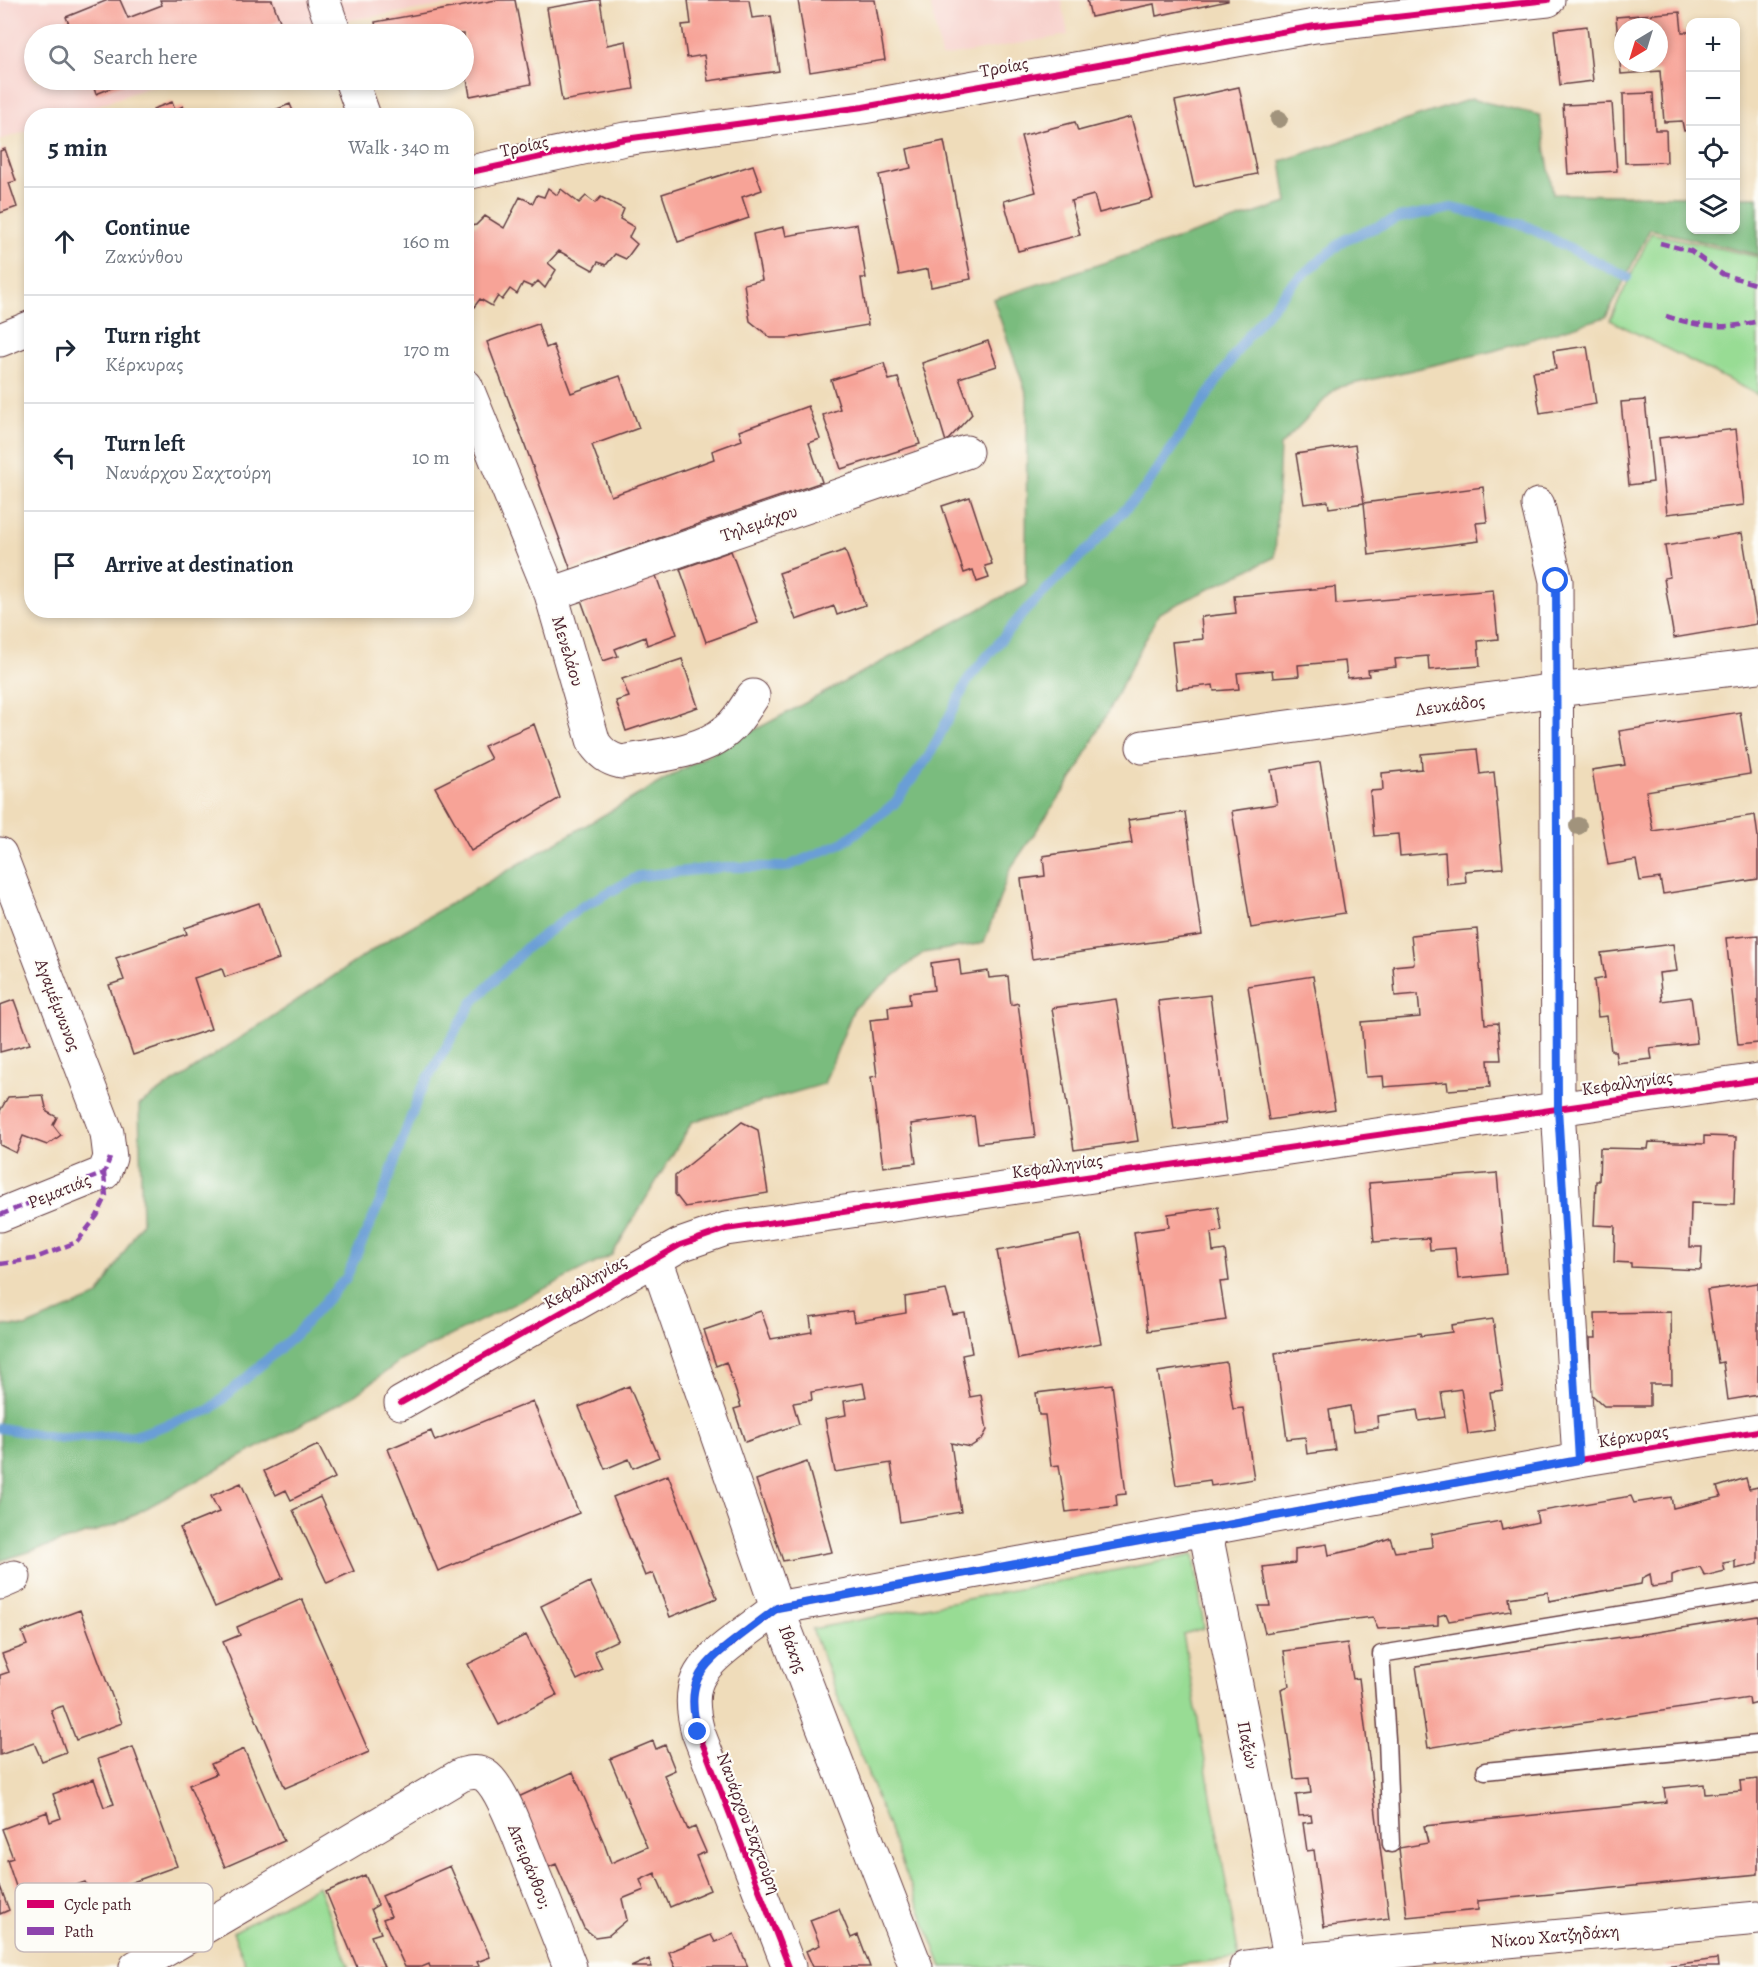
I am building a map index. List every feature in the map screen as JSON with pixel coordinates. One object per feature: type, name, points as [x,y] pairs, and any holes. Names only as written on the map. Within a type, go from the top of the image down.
[{"type":"street","points":[[322,0],[331,24]]},
{"type":"street","name":"Τροίας","points":[[474,172],[625,139],[863,107],[1313,13],[1548,0]]},
{"type":"street","points":[[355,90],[361,108]]},
{"type":"street","points":[[0,340],[24,330]]},
{"type":"street","name":"Μενελάου","points":[[474,406],[551,594],[594,743],[599,750],[613,760],[621,762],[686,750],[715,739],[727,731],[753,696]]},
{"type":"street","name":"Τηλεμάχου","points":[[551,594],[966,452]]},
{"type":"street","points":[[1538,505],[1556,581],[1558,1108],[1579,1460]]},
{"type":"street","name":"Λευκάδος","points":[[1143,747],[1557,690],[1758,666]]},
{"type":"street","name":"Αγαμέμνωνος","points":[[0,854],[107,1133],[110,1158]]},
{"type":"street","name":"Κεφαλληνίας","points":[[401,1403],[680,1245],[726,1230],[1758,1080]]},
{"type":"street","name":"Ρεματιάς","points":[[0,1215],[104,1173],[110,1158]]},
{"type":"street","name":"Ιθάκης","points":[[656,1259],[777,1608],[916,1967]]},
{"type":"street","name":"Κέρκυρας","points":[[694,1687],[701,1671],[712,1658],[777,1608],[1579,1460],[1758,1431]]},
{"type":"street","name":"Παξών","points":[[1205,1529],[1291,1960]]},
{"type":"street","name":"Ναυάρχου Σαχτούρη","points":[[694,1687],[692,1712],[698,1732],[789,1967]]},
{"type":"street","name":"Απειράνθου;","points":[[213,1922],[461,1774],[478,1773],[486,1776],[497,1789],[570,1967]]},
{"type":"street","name":"Νίκου Χατζηδάκη","points":[[1246,1967],[1291,1960],[1758,1918]]},
{"type":"street","name":"Απειράνθου;","points":[[136,1967],[162,1952]]},
{"type":"lane","points":[[1391,1844],[1388,1739],[1381,1654],[1758,1592]]},
{"type":"lane","points":[[1485,1771],[1758,1743]]},
{"type":"shaded area","points":[[0,0],[483,0],[323,24],[24,24],[24,90],[141,90],[91,108],[24,108],[24,132],[0,140]]},
{"type":"shaded area","points":[[930,0],[1062,0],[1068,35],[941,57]]},
{"type":"green space","points":[[1471,99],[1540,115],[1553,194],[1686,196],[1686,234],[1740,234],[1740,197],[1758,197],[1758,255],[1650,229],[1606,317],[1493,351],[1336,388],[1280,446],[1275,557],[1159,613],[1076,773],[1010,869],[984,943],[923,953],[854,1008],[824,1084],[692,1122],[612,1255],[400,1361],[355,1395],[115,1525],[0,1561],[0,1325],[25,1327],[98,1296],[142,1222],[139,1105],[388,940],[688,766],[1026,584],[1027,395],[993,299],[1287,203],[1281,161]]},
{"type":"green space","points":[[1651,233],[1758,257],[1758,395],[1610,320]]},
{"type":"green space","points":[[1194,1555],[1204,1628],[1183,1634],[1239,1958],[1158,1967],[942,1967],[812,1629]]},
{"type":"green space","points":[[318,1886],[349,1967],[247,1967],[233,1932]]},
{"type":"building","points":[[108,0],[120,0],[128,18],[162,5],[160,0],[272,0],[280,21],[272,24],[69,24],[66,17]]},
{"type":"building","points":[[496,0],[515,0],[531,84],[470,96],[469,90],[474,90],[474,24],[375,24],[375,22]]},
{"type":"building","points":[[600,0],[607,45],[626,41],[634,89],[562,101],[547,8]]},
{"type":"building","points":[[688,0],[749,0],[752,18],[771,16],[779,71],[708,81],[704,55],[687,58],[682,25],[691,24]]},
{"type":"building","points":[[798,0],[875,0],[885,60],[810,72]]},
{"type":"building","points":[[1087,0],[1228,1],[1156,16],[1154,4],[1091,17]]},
{"type":"building","points":[[1680,12],[1682,32],[1686,32],[1686,131],[1684,131],[1682,121],[1664,122],[1660,72],[1668,72],[1668,18],[1616,18]]},
{"type":"building","points":[[1587,26],[1593,81],[1560,85],[1554,30]]},
{"type":"building","points":[[1621,72],[1647,72],[1621,74]]},
{"type":"building","points":[[1239,87],[1257,174],[1194,187],[1175,101]]},
{"type":"building","points":[[95,90],[106,90],[96,94]]},
{"type":"building","points":[[1653,93],[1655,130],[1666,130],[1667,162],[1625,163],[1623,94]]},
{"type":"building","points":[[172,102],[174,108],[156,108]]},
{"type":"building","points":[[1612,103],[1617,171],[1568,174],[1563,105]]},
{"type":"building","points":[[290,104],[292,108],[280,108]]},
{"type":"building","points":[[1131,117],[1153,199],[1099,213],[1094,195],[1071,201],[1080,235],[1018,251],[1004,201],[1036,192],[1021,136],[1075,122],[1078,131]]},
{"type":"building","points":[[944,141],[971,279],[931,287],[928,269],[899,275],[879,175],[911,168],[907,149]]},
{"type":"building","points":[[5,149],[16,181],[9,183],[17,207],[0,213],[0,151]]},
{"type":"building","points":[[753,165],[762,190],[742,197],[749,218],[678,242],[662,194]]},
{"type":"building","points":[[548,188],[557,195],[561,189],[579,203],[586,196],[595,203],[601,197],[624,209],[620,219],[634,227],[629,237],[637,244],[626,259],[615,254],[606,265],[598,262],[593,270],[559,251],[548,263],[556,270],[545,288],[538,281],[532,287],[523,283],[517,294],[510,289],[502,300],[498,296],[492,306],[480,299],[474,307],[474,225],[485,216],[504,228],[520,197],[533,203],[537,195],[544,197]]},
{"type":"building","points":[[857,224],[866,278],[861,278],[868,325],[790,338],[771,338],[750,321],[744,284],[762,280],[753,234],[784,227],[786,236]]},
{"type":"building","points":[[538,324],[546,348],[553,345],[571,393],[620,376],[639,428],[592,445],[611,496],[714,459],[712,451],[742,440],[739,431],[808,406],[820,439],[809,443],[822,482],[571,570],[487,342]]},
{"type":"building","points":[[988,341],[997,366],[959,378],[972,414],[946,442],[922,363]]},
{"type":"building","points":[[1587,346],[1596,404],[1540,413],[1533,372],[1556,369],[1553,351]]},
{"type":"building","points":[[884,363],[889,380],[898,378],[920,444],[841,469],[823,415],[840,409],[831,380]]},
{"type":"building","points":[[1645,400],[1653,482],[1629,485],[1621,402]]},
{"type":"building","points":[[1736,429],[1744,505],[1667,514],[1659,438]]},
{"type":"building","points":[[1355,445],[1364,503],[1329,508],[1328,501],[1304,504],[1296,454]]},
{"type":"building","points":[[1483,487],[1487,522],[1476,523],[1479,541],[1369,555],[1364,503]]},
{"type":"building","points":[[970,497],[992,564],[985,566],[989,578],[977,582],[973,570],[964,573],[942,506]]},
{"type":"building","points":[[1742,533],[1757,624],[1674,638],[1664,578],[1670,577],[1665,546]]},
{"type":"building","points":[[845,550],[865,605],[837,615],[834,606],[796,620],[779,573]]},
{"type":"building","points":[[731,551],[758,623],[706,642],[680,569]]},
{"type":"building","points":[[655,573],[677,634],[647,645],[645,637],[615,649],[618,656],[603,661],[581,600]]},
{"type":"building","points":[[1335,587],[1336,604],[1493,590],[1498,639],[1478,641],[1480,666],[1429,670],[1428,656],[1395,659],[1396,667],[1368,670],[1369,676],[1347,678],[1345,661],[1298,665],[1299,676],[1273,678],[1272,670],[1237,673],[1239,689],[1214,691],[1213,685],[1177,689],[1172,642],[1203,639],[1201,617],[1236,613],[1234,596]]},
{"type":"building","points":[[682,659],[698,707],[626,731],[616,701],[629,697],[622,679]]},
{"type":"building","points":[[1740,712],[1750,774],[1646,791],[1653,831],[1755,815],[1758,837],[1758,879],[1663,894],[1660,878],[1640,881],[1636,860],[1608,865],[1592,770],[1625,765],[1619,731]]},
{"type":"building","points":[[534,724],[560,798],[471,851],[435,787],[491,759],[484,746]]},
{"type":"building","points":[[1477,749],[1480,774],[1494,772],[1503,868],[1465,871],[1466,883],[1447,885],[1445,852],[1400,856],[1398,834],[1374,836],[1370,791],[1383,790],[1382,773],[1422,769],[1421,754]]},
{"type":"building","points":[[1320,762],[1345,913],[1251,928],[1232,811],[1277,804],[1271,770]]},
{"type":"building","points":[[1185,812],[1202,935],[1032,959],[1021,879],[1045,876],[1043,856],[1132,843],[1128,820]]},
{"type":"building","points":[[259,903],[279,959],[225,977],[222,969],[194,978],[211,1029],[133,1055],[109,985],[124,980],[116,958],[187,934],[185,928]]},
{"type":"building","points":[[1477,929],[1485,1024],[1498,1023],[1501,1060],[1488,1060],[1490,1087],[1448,1090],[1447,1082],[1384,1087],[1383,1076],[1366,1077],[1361,1022],[1420,1017],[1418,994],[1395,996],[1393,966],[1414,964],[1411,935]]},
{"type":"building","points":[[1758,935],[1758,1043],[1738,1045],[1726,938]]},
{"type":"building","points":[[1673,944],[1677,971],[1659,973],[1662,1001],[1691,997],[1697,1043],[1650,1048],[1652,1059],[1617,1063],[1615,1051],[1611,1051],[1607,1016],[1598,1017],[1594,980],[1605,978],[1601,953]]},
{"type":"building","points":[[959,959],[961,975],[988,971],[989,978],[1008,976],[1011,1005],[1018,1003],[1035,1137],[978,1143],[974,1116],[911,1124],[916,1163],[883,1167],[871,1077],[877,1076],[870,1020],[889,1018],[888,1007],[910,1004],[909,993],[934,990],[931,963]]},
{"type":"building","points":[[1313,976],[1335,1110],[1269,1120],[1248,986]]},
{"type":"building","points":[[1210,995],[1226,1123],[1174,1130],[1158,1001]]},
{"type":"building","points":[[1116,999],[1138,1141],[1074,1150],[1052,1008]]},
{"type":"building","points":[[14,1000],[30,1044],[0,1052],[0,1005]]},
{"type":"building","points":[[43,1095],[47,1112],[57,1117],[53,1125],[61,1135],[47,1145],[23,1136],[16,1153],[0,1145],[0,1111],[8,1097]]},
{"type":"building","points":[[742,1122],[758,1130],[768,1193],[685,1207],[675,1194],[675,1176]]},
{"type":"building","points":[[1704,1136],[1736,1137],[1734,1204],[1691,1203],[1690,1247],[1702,1247],[1701,1270],[1631,1267],[1631,1263],[1614,1262],[1615,1226],[1594,1225],[1600,1148],[1648,1149],[1649,1142],[1704,1144]]},
{"type":"building","points":[[1497,1173],[1506,1274],[1458,1279],[1455,1248],[1430,1250],[1429,1238],[1374,1242],[1369,1183]]},
{"type":"building","points":[[1218,1207],[1222,1231],[1211,1233],[1213,1252],[1225,1250],[1229,1281],[1220,1282],[1226,1320],[1148,1331],[1134,1232],[1169,1227],[1168,1214]]},
{"type":"building","points":[[1080,1235],[1101,1343],[1018,1359],[997,1251]]},
{"type":"building","points":[[1758,1283],[1758,1395],[1728,1400],[1723,1362],[1718,1363],[1707,1290]]},
{"type":"building","points":[[946,1290],[953,1315],[965,1313],[972,1353],[962,1355],[970,1397],[981,1395],[987,1430],[982,1439],[970,1447],[951,1443],[961,1512],[900,1522],[891,1463],[835,1472],[825,1419],[846,1415],[844,1401],[866,1397],[863,1383],[811,1392],[812,1400],[793,1403],[799,1424],[745,1442],[734,1409],[741,1407],[726,1362],[716,1366],[704,1330],[761,1311],[771,1339],[812,1332],[810,1317],[852,1311],[854,1322],[906,1313],[905,1297]]},
{"type":"building","points":[[1671,1312],[1672,1384],[1650,1384],[1650,1406],[1604,1406],[1591,1394],[1590,1338],[1596,1338],[1595,1313]]},
{"type":"building","points":[[1493,1319],[1503,1390],[1490,1392],[1495,1430],[1468,1434],[1461,1389],[1441,1392],[1445,1417],[1419,1421],[1417,1410],[1377,1416],[1378,1428],[1354,1431],[1350,1406],[1329,1410],[1335,1450],[1307,1454],[1305,1437],[1287,1439],[1275,1353],[1420,1333],[1421,1336],[1452,1332],[1451,1325]]},
{"type":"building","points":[[1226,1362],[1233,1409],[1243,1408],[1254,1479],[1211,1486],[1210,1480],[1176,1485],[1158,1372]]},
{"type":"building","points":[[1112,1384],[1126,1494],[1116,1495],[1117,1506],[1066,1512],[1059,1465],[1051,1466],[1045,1415],[1039,1415],[1036,1393]]},
{"type":"building","points":[[629,1386],[659,1457],[633,1468],[629,1459],[605,1469],[579,1407]]},
{"type":"building","points":[[533,1401],[579,1513],[438,1571],[388,1449],[431,1431],[435,1441]]},
{"type":"building","points":[[318,1445],[335,1478],[291,1500],[286,1490],[276,1495],[264,1471]]},
{"type":"building","points":[[807,1462],[832,1552],[783,1561],[756,1480]]},
{"type":"building","points":[[668,1475],[717,1598],[670,1617],[653,1573],[645,1576],[613,1497]]},
{"type":"building","points":[[1746,1478],[1749,1489],[1758,1487],[1758,1564],[1735,1569],[1735,1561],[1723,1563],[1725,1571],[1705,1576],[1700,1567],[1672,1575],[1672,1584],[1652,1587],[1650,1574],[1642,1578],[1641,1584],[1549,1601],[1548,1592],[1509,1598],[1511,1611],[1449,1621],[1446,1614],[1438,1616],[1438,1625],[1378,1629],[1373,1617],[1265,1633],[1258,1606],[1270,1606],[1263,1567],[1295,1563],[1295,1549],[1327,1544],[1329,1555],[1365,1547],[1390,1538],[1395,1552],[1432,1547],[1431,1534],[1500,1521],[1502,1530],[1538,1522],[1536,1512],[1631,1496],[1634,1503],[1671,1497],[1673,1508],[1721,1497],[1717,1487]]},
{"type":"building","points":[[241,1483],[283,1578],[215,1607],[180,1528],[219,1512],[211,1496]]},
{"type":"building","points":[[320,1497],[354,1571],[327,1583],[293,1510]]},
{"type":"building","points":[[590,1582],[618,1640],[594,1651],[602,1668],[577,1680],[541,1606]]},
{"type":"building","points":[[302,1599],[369,1752],[285,1788],[223,1642],[240,1635],[237,1627]]},
{"type":"building","points":[[80,1610],[122,1723],[76,1740],[63,1706],[51,1710],[66,1752],[42,1761],[34,1743],[0,1755],[0,1675],[9,1672],[2,1654],[27,1645],[22,1632]]},
{"type":"building","points":[[1758,1616],[1758,1703],[1750,1705],[1749,1698],[1428,1748],[1416,1666]]},
{"type":"building","points":[[526,1635],[557,1695],[499,1725],[468,1664]]},
{"type":"building","points":[[1347,1643],[1353,1679],[1359,1678],[1389,1918],[1324,1927],[1314,1850],[1307,1851],[1303,1823],[1312,1822],[1311,1815],[1299,1816],[1296,1795],[1311,1793],[1309,1778],[1294,1779],[1281,1689],[1289,1686],[1284,1651]]},
{"type":"building","points":[[653,1741],[656,1749],[665,1745],[675,1770],[664,1775],[688,1830],[695,1827],[706,1852],[696,1856],[710,1890],[670,1907],[655,1873],[640,1880],[644,1890],[622,1899],[627,1920],[609,1935],[595,1937],[584,1928],[556,1864],[544,1869],[514,1799],[573,1772],[611,1863],[647,1847],[610,1759]]},
{"type":"building","points":[[133,1747],[177,1866],[130,1883],[15,1883],[7,1860],[13,1858],[2,1829],[47,1812],[50,1822],[61,1818],[53,1794],[94,1779],[104,1807],[114,1804],[98,1759]]},
{"type":"building","points":[[244,1749],[284,1841],[225,1867],[189,1785],[216,1774],[211,1764]]},
{"type":"building","points":[[1758,1779],[1758,1874],[1478,1901],[1478,1910],[1407,1917],[1399,1848],[1428,1843],[1424,1826],[1666,1802],[1664,1788],[1704,1784],[1705,1794],[1741,1791],[1740,1781]]},
{"type":"building","points":[[450,1866],[490,1957],[477,1962],[479,1966],[476,1967],[430,1967],[429,1964],[422,1967],[405,1967],[383,1919],[391,1916],[382,1896]]},
{"type":"building","points":[[365,1875],[378,1905],[371,1909],[381,1933],[371,1936],[384,1967],[357,1967],[326,1892]]},
{"type":"building","points":[[0,1886],[9,1910],[0,1914]]},
{"type":"building","points":[[839,1909],[851,1938],[858,1935],[870,1967],[813,1967],[806,1951],[820,1945],[810,1920]]},
{"type":"building","points":[[734,1934],[748,1967],[675,1967],[669,1952],[711,1935],[715,1942]]},
{"type":"building","points":[[649,1959],[652,1967],[631,1967]]},
{"type":"building","points":[[1717,1959],[1718,1967],[1665,1967],[1665,1966]]},
{"type":"waterway","points":[[0,1428],[59,1438],[137,1435],[210,1410],[295,1335],[346,1278],[380,1202],[420,1092],[472,1003],[526,948],[580,908],[639,876],[724,867],[786,867],[844,842],[894,804],[929,756],[969,678],[1025,611],[1095,542],[1145,488],[1246,338],[1292,284],[1344,240],[1399,218],[1452,208],[1524,225],[1627,277]]},
{"type":"marked path","points":[[1660,243],[1691,251],[1722,274],[1758,285]]},
{"type":"marked path","points":[[1666,316],[1712,326],[1734,326],[1758,321]]},
{"type":"marked path","points":[[0,1215],[104,1173],[110,1158]]},
{"type":"marked path","points":[[0,1264],[33,1259],[77,1242],[97,1216],[106,1197],[104,1173]]},
{"type":"cycle path","points":[[474,171],[625,139],[863,107],[1315,26],[1548,0]]},
{"type":"cycle path","points":[[401,1403],[680,1245],[726,1229],[1758,1080]]},
{"type":"cycle path","points":[[789,1967],[698,1732],[693,1702],[698,1679],[712,1660],[777,1608],[1579,1460],[1758,1431]]},
{"type":"route","points":[[698,1732],[692,1712],[694,1687],[701,1671],[712,1658],[777,1608],[1579,1460],[1558,1108],[1556,581]]}]
